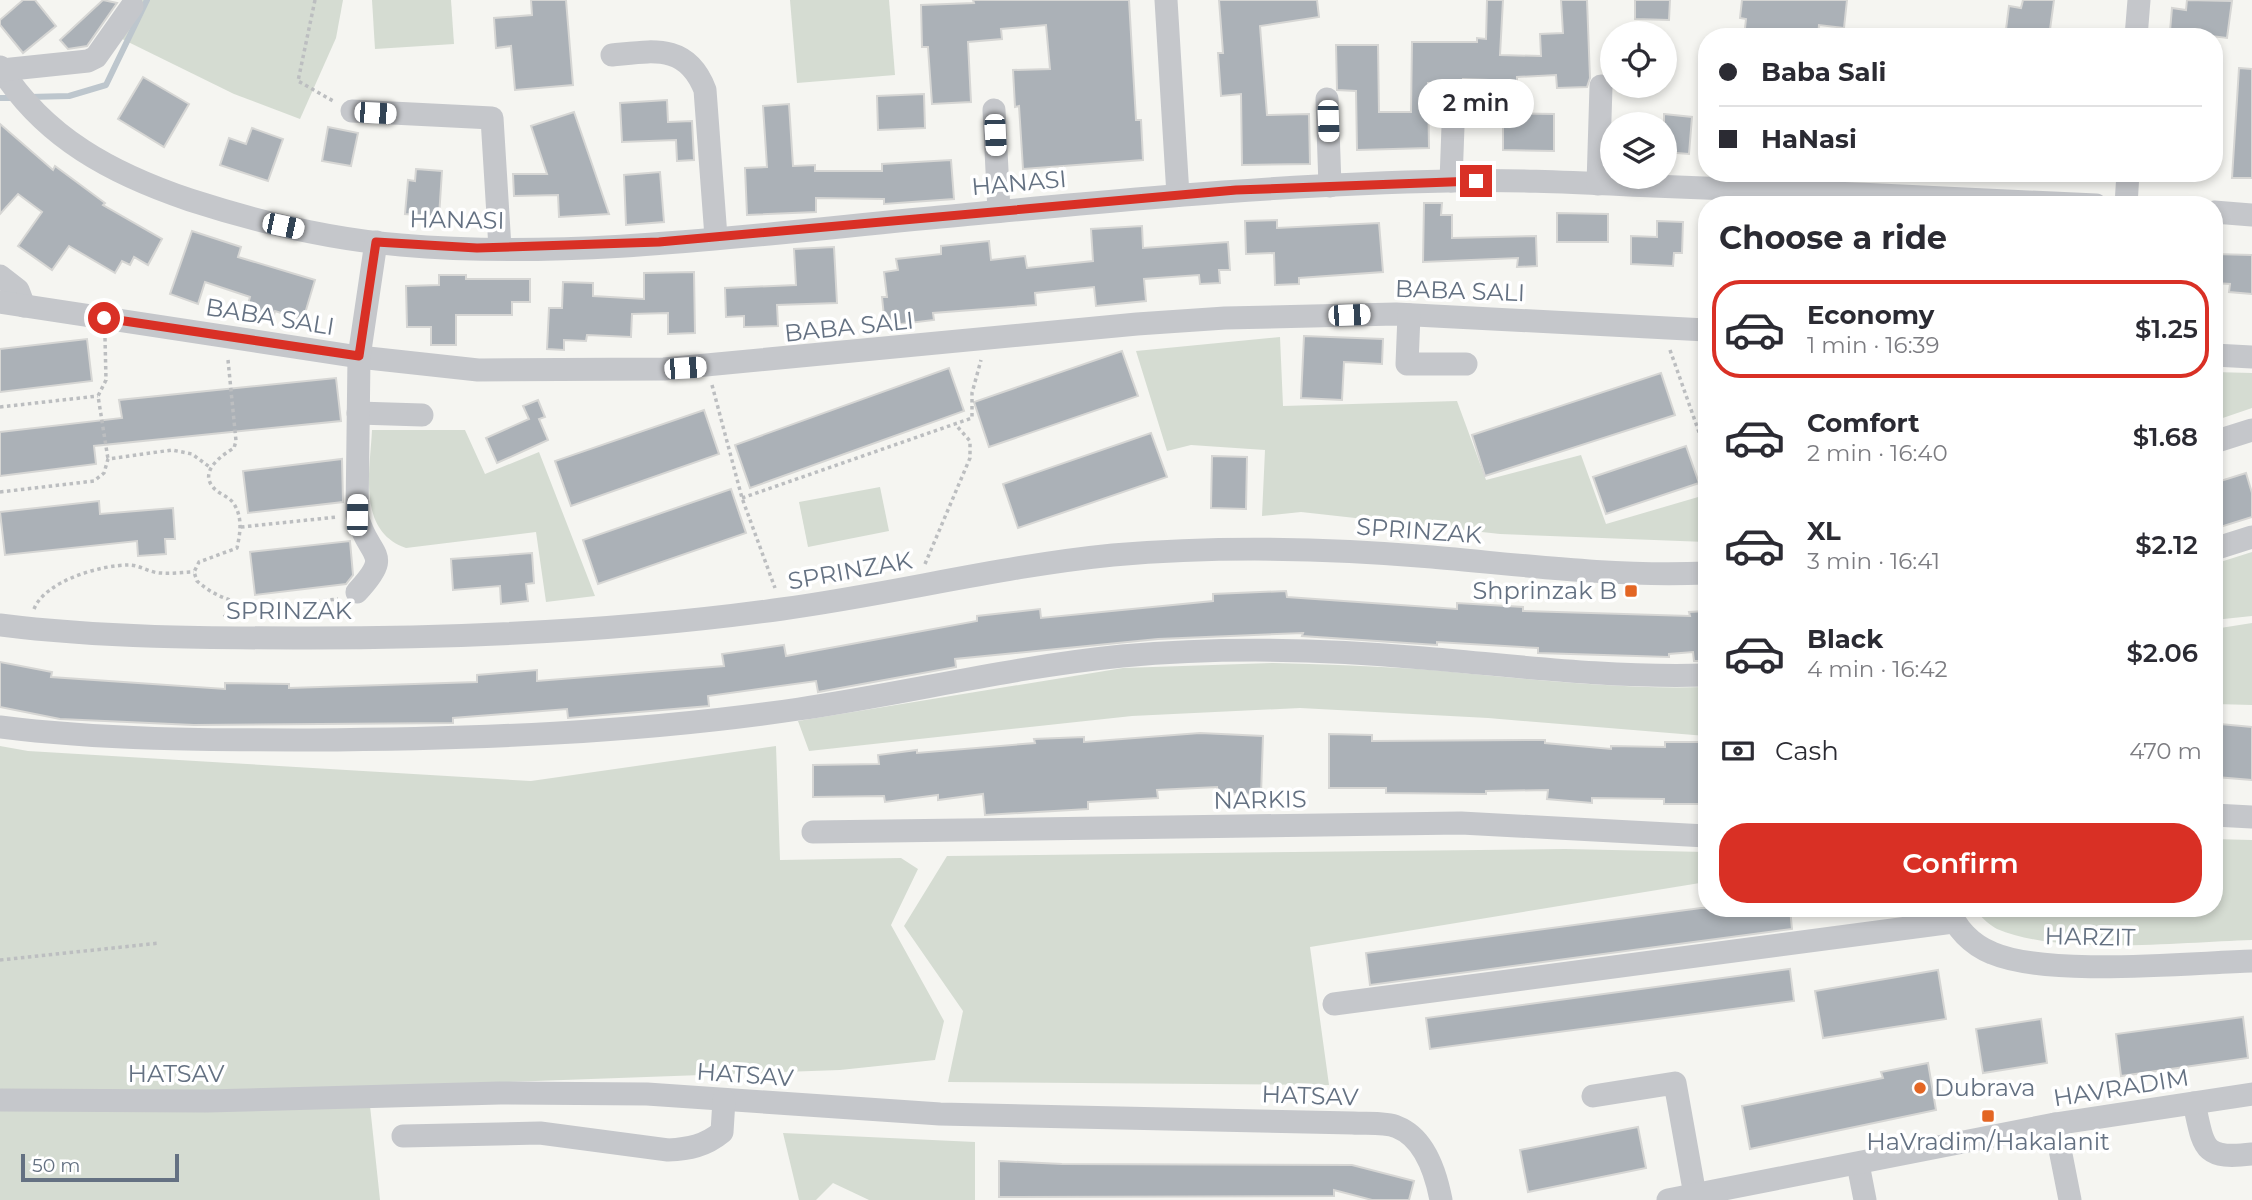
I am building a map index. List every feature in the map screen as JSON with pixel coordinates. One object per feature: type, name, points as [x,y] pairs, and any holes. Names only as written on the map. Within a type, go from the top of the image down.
[{"type":"street","points":[[1166,0],[1178,195]]},
{"type":"street","points":[[2137,28],[2139,0]]},
{"type":"street","points":[[1,69],[88,61],[96,57],[132,6]]},
{"type":"street","points":[[612,55],[663,51],[684,58],[699,75],[705,89],[716,237]]},
{"type":"street","name":"HANASI","points":[[1,69],[16,93],[51,130],[101,163],[161,190],[240,216],[327,235],[376,242],[500,248],[716,237],[1178,195],[1451,181],[1598,184],[1883,196]]},
{"type":"street","points":[[1598,184],[1601,98]]},
{"type":"street","points":[[1327,99],[1330,186]]},
{"type":"street","points":[[1451,181],[1454,99]]},
{"type":"street","points":[[994,110],[999,211]]},
{"type":"street","points":[[352,111],[492,118],[500,248]]},
{"type":"street","points":[[2223,213],[2252,215]]},
{"type":"street","points":[[357,592],[379,564],[377,554],[361,532],[357,515],[359,356],[376,242]]},
{"type":"street","points":[[0,276],[18,290],[24,306]]},
{"type":"street","name":"BABA SALI","points":[[0,302],[359,356],[478,370],[664,369],[1200,320],[1409,315],[1698,330]]},
{"type":"street","points":[[1409,315],[1407,364],[1465,364]]},
{"type":"street","points":[[2223,355],[2252,357]]},
{"type":"street","points":[[358,413],[422,415]]},
{"type":"street","points":[[2223,439],[2252,430]]},
{"type":"street","points":[[2223,546],[2252,537]]},
{"type":"street","name":"SPRINZAK","points":[[0,625],[181,636],[364,638],[521,633],[782,609],[1113,555],[1273,550],[1415,556],[1639,574],[1698,573]]},
{"type":"street","points":[[0,727],[41,733],[251,740],[527,734],[796,710],[1045,667],[1123,656],[1191,653],[1347,653],[1550,671],[1652,677],[1698,675]]},
{"type":"street","points":[[2223,815],[2252,817]]},
{"type":"street","name":"NARKIS","points":[[813,832],[1461,823],[1698,835]]},
{"type":"street","points":[[1334,1004],[1937,917]]},
{"type":"street","name":"HARZIT","points":[[1953,917],[1970,939],[1990,953],[2015,960],[2086,965],[2252,961]]},
{"type":"street","points":[[1593,1096],[1675,1083],[1695,1195]]},
{"type":"street","name":"HATSAV","points":[[0,1100],[208,1101],[500,1093],[647,1094],[940,1114],[1353,1123],[1397,1127],[1416,1142],[1428,1157],[1441,1200]]},
{"type":"street","name":"HAVRADIM","points":[[1668,1200],[2055,1124],[2252,1094]]},
{"type":"street","points":[[403,1136],[540,1133],[668,1150],[690,1149],[710,1142],[722,1132],[724,1100]]},
{"type":"street","points":[[2194,1103],[2201,1137],[2209,1150],[2222,1158],[2252,1154]]},
{"type":"street","points":[[2055,1124],[2070,1200]]},
{"type":"street","points":[[1858,1164],[1865,1200]]},
{"type":"path","points":[[315,0],[298,81],[352,111]]},
{"type":"path","points":[[0,492],[94,481],[104,473],[107,459],[98,396],[106,380],[104,318]]},
{"type":"path","points":[[1663,328],[1698,429]]},
{"type":"path","points":[[194,572],[199,562],[237,548],[241,527],[234,504],[213,488],[211,468],[216,459],[234,448],[236,441],[226,337]]},
{"type":"path","points":[[742,498],[972,418],[972,393],[986,339]]},
{"type":"path","points":[[707,366],[742,498],[782,609]]},
{"type":"path","points":[[0,407],[98,396]]},
{"type":"path","points":[[912,587],[936,544],[970,458],[970,441],[955,424]]},
{"type":"path","points":[[107,459],[172,450],[192,454],[211,468]]},
{"type":"path","points":[[241,527],[357,515]]},
{"type":"path","points":[[26,628],[36,604],[55,584],[130,565],[160,573],[194,572]]},
{"type":"path","points":[[194,572],[203,587],[237,604],[260,606],[349,598],[357,592]]},
{"type":"path","points":[[0,960],[160,943]]},
{"type":"shaded area","points":[[139,0],[343,0],[336,38],[300,119],[234,94],[116,36]]},
{"type":"shaded area","points":[[372,0],[451,0],[454,44],[375,49]]},
{"type":"shaded area","points":[[790,0],[889,0],[895,75],[797,83]]},
{"type":"shaded area","points":[[1280,337],[1283,406],[1457,401],[1486,480],[1581,455],[1606,524],[1698,497],[1698,542],[1500,534],[1301,512],[1262,516],[1265,450],[1191,445],[1167,451],[1136,351]]},
{"type":"shaded area","points":[[2223,372],[2252,373],[2252,408],[2223,418]]},
{"type":"shaded area","points":[[372,430],[465,430],[485,474],[539,452],[595,596],[546,602],[536,532],[406,548],[390,540],[373,514],[370,498]]},
{"type":"shaded area","points":[[880,487],[889,531],[808,547],[799,502]]},
{"type":"shaded area","points":[[2252,552],[2252,616],[2223,619],[2223,561]]},
{"type":"shaded area","points":[[2252,623],[2252,705],[2223,704],[2223,628]]},
{"type":"shaded area","points":[[1273,663],[1345,665],[1598,685],[1698,687],[1698,735],[1488,718],[1300,708],[1132,716],[809,751],[798,721],[1123,668]]},
{"type":"shaded area","points":[[0,746],[28,751],[531,781],[776,746],[780,860],[901,858],[918,869],[891,925],[944,1021],[935,1060],[840,1070],[368,1087],[380,1200],[0,1200]]},
{"type":"shaded area","points":[[2223,839],[2252,840],[2252,940],[2157,945],[2087,945],[2023,937],[1997,929],[1981,917],[2223,917]]},
{"type":"shaded area","points":[[1565,849],[1698,852],[1698,883],[1310,947],[1329,1085],[948,1082],[963,1011],[904,926],[947,856]]},
{"type":"shaded area","points":[[783,1133],[975,1142],[975,1200],[869,1200],[833,1183],[816,1200],[799,1200]]},
{"type":"building","points":[[23,0],[35,0],[56,26],[23,53],[0,25],[0,20]]},
{"type":"building","points":[[103,0],[117,3],[87,46],[68,49],[60,40]]},
{"type":"building","points":[[531,0],[566,0],[573,85],[515,90],[511,46],[496,48],[494,18],[532,15]]},
{"type":"building","points":[[973,0],[1129,0],[1136,120],[1141,120],[1143,160],[1023,169],[1019,106],[1015,107],[1013,70],[1050,69],[1046,25],[1001,29],[1002,39],[968,42],[971,102],[932,104],[928,47],[922,47],[921,5],[974,3]]},
{"type":"building","points":[[1219,0],[1317,0],[1319,17],[1260,26],[1267,115],[1309,114],[1310,164],[1242,165],[1241,94],[1221,96],[1218,53],[1223,53]]},
{"type":"building","points":[[1487,0],[1503,0],[1500,55],[1541,56],[1540,34],[1563,33],[1561,0],[1587,0],[1590,78],[1587,87],[1557,88],[1556,75],[1517,77],[1517,81],[1463,79],[1463,83],[1428,83],[1429,148],[1357,150],[1356,91],[1337,90],[1336,45],[1378,45],[1379,112],[1411,112],[1412,42],[1477,42],[1477,38],[1486,39]]},
{"type":"building","points":[[1635,0],[1670,0],[1669,20],[1635,19]]},
{"type":"building","points":[[1742,0],[1847,0],[1844,28],[1819,25],[1819,28],[1745,28],[1746,19],[1740,18]]},
{"type":"building","points":[[2023,0],[2054,0],[2050,28],[2006,28],[2009,6],[2021,8]]},
{"type":"building","points":[[2187,0],[2232,1],[2227,38],[2223,38],[2223,28],[2170,28],[2172,8],[2186,10]]},
{"type":"building","points":[[2239,68],[2252,69],[2252,178],[2232,178]]},
{"type":"building","points":[[143,77],[189,104],[164,147],[118,119]]},
{"type":"building","points":[[924,94],[925,128],[878,130],[877,96]]},
{"type":"building","points":[[667,100],[668,122],[692,121],[694,160],[677,161],[676,140],[622,142],[620,103]]},
{"type":"building","points":[[789,104],[793,166],[815,165],[815,171],[882,171],[882,164],[951,160],[954,199],[884,204],[884,199],[816,198],[816,212],[747,215],[745,168],[767,167],[763,106]]},
{"type":"building","points":[[574,112],[609,214],[559,217],[558,195],[514,196],[513,174],[547,174],[531,126]]},
{"type":"building","points":[[1503,113],[1554,114],[1554,151],[1503,150]]},
{"type":"building","points":[[1677,115],[1692,117],[1689,154],[1677,153]]},
{"type":"building","points":[[0,124],[53,170],[55,166],[105,203],[103,205],[162,239],[148,265],[134,257],[130,265],[122,261],[115,273],[69,246],[52,270],[18,246],[42,212],[18,194],[0,214]]},
{"type":"building","points":[[328,127],[358,133],[351,166],[322,161]]},
{"type":"building","points":[[252,128],[283,139],[268,181],[220,165],[229,138],[246,144]]},
{"type":"building","points":[[416,169],[442,171],[439,217],[405,214],[408,180],[415,181]]},
{"type":"building","points":[[660,172],[664,222],[626,225],[624,175]]},
{"type":"building","points":[[1424,203],[1442,203],[1441,215],[1452,215],[1452,238],[1536,236],[1537,266],[1517,267],[1518,258],[1423,262]]},
{"type":"building","points":[[1557,213],[1608,214],[1608,242],[1557,242]]},
{"type":"building","points":[[1277,220],[1277,228],[1379,223],[1383,272],[1299,278],[1299,284],[1275,285],[1274,253],[1246,254],[1245,221]]},
{"type":"building","points":[[1657,221],[1683,222],[1682,253],[1674,253],[1673,266],[1631,264],[1631,236],[1657,237]]},
{"type":"building","points":[[1142,226],[1143,248],[1228,242],[1230,270],[1219,270],[1220,283],[1200,284],[1199,275],[1144,279],[1146,301],[1096,306],[1094,287],[1035,293],[1036,305],[933,313],[934,320],[885,326],[882,297],[887,297],[884,272],[898,270],[896,259],[941,254],[941,246],[989,241],[991,260],[1025,256],[1027,268],[1093,261],[1091,229]]},
{"type":"building","points":[[192,231],[241,247],[238,257],[315,280],[303,320],[275,311],[272,323],[245,315],[250,297],[205,282],[198,304],[170,294]]},
{"type":"building","points":[[834,247],[837,303],[777,305],[778,326],[744,327],[744,316],[726,317],[725,288],[796,285],[794,249]]},
{"type":"building","points":[[2223,254],[2252,255],[2252,294],[2229,292],[2230,284],[2223,284]]},
{"type":"building","points":[[694,272],[695,333],[668,334],[668,313],[632,314],[631,337],[587,335],[586,341],[564,340],[564,350],[547,349],[549,308],[562,308],[563,282],[593,283],[593,296],[644,299],[644,273]]},
{"type":"building","points":[[439,275],[466,275],[466,279],[530,279],[530,302],[512,302],[512,315],[456,315],[456,345],[431,345],[431,327],[407,327],[406,286],[439,285]]},
{"type":"building","points":[[1304,336],[1383,339],[1382,364],[1344,362],[1342,400],[1301,398]]},
{"type":"building","points":[[87,339],[92,381],[0,392],[0,349]]},
{"type":"building","points":[[1122,351],[1138,396],[989,447],[974,402]]},
{"type":"building","points":[[949,368],[964,411],[750,488],[735,445]]},
{"type":"building","points":[[1661,373],[1675,415],[1485,476],[1472,435]]},
{"type":"building","points":[[336,378],[341,421],[94,446],[96,464],[0,476],[0,432],[122,418],[119,400]]},
{"type":"building","points":[[538,400],[545,417],[539,419],[548,440],[497,463],[486,438],[529,419],[523,406]]},
{"type":"building","points":[[704,410],[719,454],[571,506],[555,461]]},
{"type":"building","points":[[1151,433],[1167,477],[1018,528],[1003,484]]},
{"type":"building","points":[[1686,446],[1698,483],[1606,514],[1593,477]]},
{"type":"building","points":[[1212,456],[1247,457],[1246,509],[1211,508]]},
{"type":"building","points":[[342,459],[343,502],[248,513],[243,471]]},
{"type":"building","points":[[2246,473],[2252,493],[2252,517],[2223,526],[2223,480]]},
{"type":"building","points":[[731,489],[746,533],[598,584],[583,540]]},
{"type":"building","points":[[99,501],[100,514],[173,508],[175,539],[165,539],[166,554],[138,556],[137,541],[5,555],[0,512]]},
{"type":"building","points":[[350,541],[353,575],[346,584],[255,595],[250,552]]},
{"type":"building","points":[[532,553],[534,583],[526,584],[528,601],[501,604],[500,586],[453,590],[451,559]]},
{"type":"building","points":[[1286,591],[1287,597],[1457,609],[1457,603],[1523,607],[1523,611],[1690,616],[1689,612],[1698,611],[1698,661],[1694,661],[1693,652],[1669,654],[1669,657],[1538,653],[1538,648],[1437,642],[1437,645],[1302,636],[1303,633],[1158,639],[955,659],[956,667],[818,692],[816,681],[708,696],[709,706],[568,718],[567,709],[453,718],[453,723],[194,725],[60,719],[0,707],[0,662],[52,672],[51,677],[225,689],[225,683],[289,684],[289,688],[477,682],[477,675],[537,670],[537,681],[724,666],[722,654],[784,645],[786,656],[977,621],[977,616],[1040,609],[1041,618],[1213,601],[1213,594]]},
{"type":"building","points":[[2223,724],[2252,727],[2252,780],[2223,778]]},
{"type":"building","points":[[1200,733],[1263,736],[1261,795],[1217,793],[1217,787],[1157,790],[1158,798],[1088,802],[1088,809],[985,815],[983,794],[938,800],[938,795],[885,802],[884,796],[813,797],[813,765],[879,764],[878,755],[1035,743],[1034,739],[1084,737],[1084,742]]},
{"type":"building","points":[[1329,734],[1372,735],[1372,741],[1545,740],[1545,743],[1611,749],[1611,746],[1665,747],[1665,742],[1698,742],[1698,804],[1664,804],[1664,799],[1592,798],[1592,803],[1547,799],[1548,790],[1486,791],[1486,794],[1386,793],[1386,788],[1329,788]]},
{"type":"building","points":[[1698,908],[1698,917],[1791,917],[1792,929],[1370,985],[1366,953]]},
{"type":"building","points":[[1790,969],[1794,1001],[1430,1049],[1426,1018]]},
{"type":"building","points":[[1938,970],[1946,1019],[1823,1038],[1815,991]]},
{"type":"building","points":[[2243,1017],[2248,1058],[2121,1076],[2116,1034]]},
{"type":"building","points":[[2041,1019],[2047,1063],[1983,1073],[1976,1029]]},
{"type":"building","points":[[1928,1063],[1936,1110],[1750,1149],[1742,1106],[1883,1078],[1881,1072]]},
{"type":"building","points":[[1638,1127],[1646,1168],[1528,1192],[1520,1150]]},
{"type":"building","points":[[999,1161],[1062,1164],[1352,1165],[1414,1181],[1409,1200],[1372,1200],[1334,1190],[1334,1196],[999,1197]]},
{"type":"waterway","points":[[29,97],[69,96],[106,85],[147,0]]},
{"type":"waterway","points":[[0,98],[15,98]]},
{"type":"place","name":"Shprinzak B","points":[[1631,591]]},
{"type":"place","name":"Dubrava","points":[[1920,1088]]},
{"type":"place","name":"HaVradim/Hakalanit","points":[[1988,1116]]},
{"type":"route","points":[[104,318],[359,356],[376,242],[477,248],[659,242],[1236,190],[1476,181]]}]
